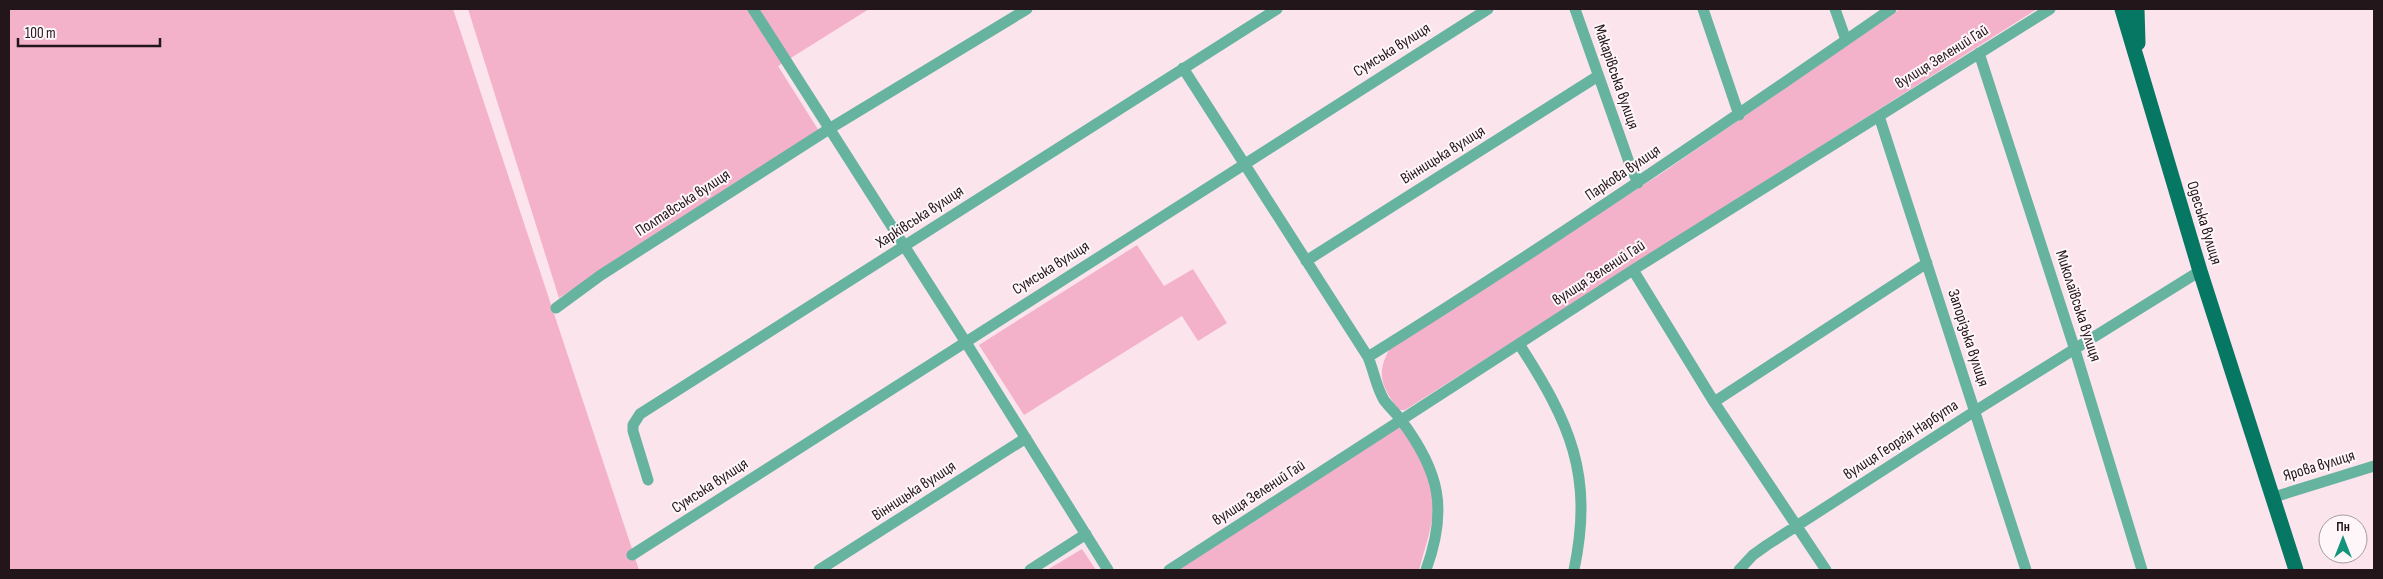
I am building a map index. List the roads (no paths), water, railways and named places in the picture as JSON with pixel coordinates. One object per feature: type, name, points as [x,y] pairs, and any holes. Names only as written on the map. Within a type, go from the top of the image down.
[{"type":"main road","name":"Одеська вулиця","points":[[2122,9],[2200,271],[2296,570]]},
{"type":"main road","name":"Одеська вулиця","points":[[2137,9],[2138,62]]},
{"type":"street","points":[[753,9],[966,341],[1108,570]]},
{"type":"street","name":"Полтавська вулиця","points":[[556,308],[601,275],[829,129],[1027,9]]},
{"type":"street","name":"Харківська вулиця","points":[[648,480],[633,431],[633,425],[640,414],[1277,9]]},
{"type":"street","name":"Сумська вулиця","points":[[632,555],[1488,9]]},
{"type":"street","name":"Макарівська вулиця","points":[[1575,9],[1638,183]]},
{"type":"street","points":[[1703,9],[1739,114]]},
{"type":"street","points":[[1835,9],[1846,40]]},
{"type":"street","name":"Паркова вулиця","points":[[1368,357],[1506,270],[1638,183],[1892,9]]},
{"type":"street","name":"вулиця Зелений Гай","points":[[1169,570],[1633,270],[2050,9]]},
{"type":"street","name":"Миколаївська вулиця","points":[[1979,53],[2075,350],[2142,570]]},
{"type":"street","points":[[1183,68],[1368,357],[1380,392],[1402,421],[1428,462],[1439,495],[1436,533],[1426,570]]},
{"type":"street","name":"Вінницька вулиця","points":[[1306,261],[1598,76]]},
{"type":"street","name":"Запорізька вулиця","points":[[1879,116],[2026,570]]},
{"type":"street","points":[[1714,402],[1928,264]]},
{"type":"street","points":[[1633,270],[1714,402],[1826,570]]},
{"type":"street","name":"вулиця Георгія Нарбута","points":[[1739,570],[1753,554],[1975,411],[2200,271]]},
{"type":"street","points":[[1519,344],[1556,404],[1575,454],[1583,504],[1580,545],[1574,570]]},
{"type":"street","name":"Вінницька вулиця","points":[[819,570],[1026,438]]},
{"type":"street","name":"Ярова вулиця","points":[[2274,497],[2374,466]]},
{"type":"street","points":[[1030,570],[1086,534]]}]
